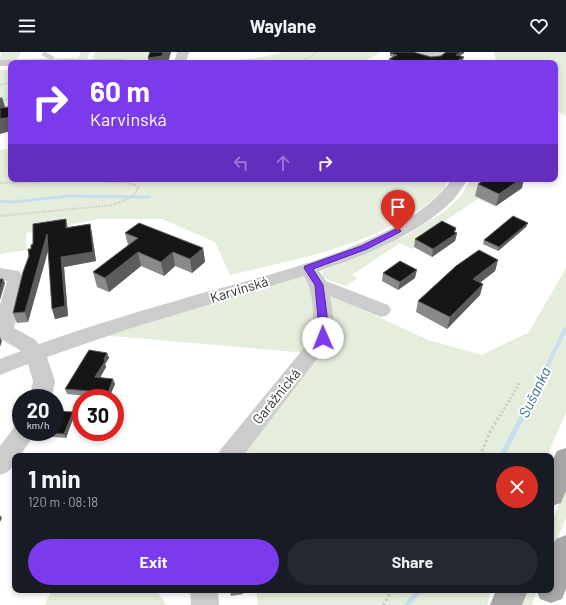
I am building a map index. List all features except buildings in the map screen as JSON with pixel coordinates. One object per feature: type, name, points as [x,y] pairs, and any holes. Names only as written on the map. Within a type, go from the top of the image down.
[{"type":"main road","points":[[554,487],[566,459]]},
{"type":"main road","points":[[554,581],[566,549]]},
{"type":"main road","points":[[506,605],[511,593]]},
{"type":"main road","points":[[545,605],[550,593]]},
{"type":"street","points":[[415,55],[436,57]]},
{"type":"street","points":[[24,60],[48,57],[90,57],[112,60]]},
{"type":"street","name":"Karvinská","points":[[0,367],[34,353],[89,334],[314,277],[364,247],[398,231],[427,213],[449,195],[458,182]]},
{"type":"street","points":[[0,274],[12,275],[16,281],[2,331],[27,344],[34,353],[44,381],[43,389]]},
{"type":"street","points":[[314,277],[381,310]]},
{"type":"street","name":"Garážnická","points":[[231,453],[323,338],[323,315],[314,277]]},
{"type":"street","points":[[0,465],[17,441]]},
{"type":"street","points":[[204,593],[205,605]]},
{"type":"path","points":[[304,60],[316,52]]},
{"type":"path","points":[[0,85],[8,83]]},
{"type":"path","points":[[0,183],[24,182]]},
{"type":"path","points":[[0,216],[113,205],[124,201],[137,193],[139,187],[126,182]]},
{"type":"path","points":[[481,453],[490,432],[520,382]]},
{"type":"path","points":[[383,605],[391,593]]},
{"type":"green space","points":[[1,52],[21,52],[17,59],[77,58],[80,55],[80,52],[90,52],[88,58],[83,60],[0,61]]},
{"type":"green space","points":[[95,52],[159,52],[152,60],[95,60],[93,57]]},
{"type":"green space","points":[[283,52],[381,52],[367,60],[238,60],[263,57]]},
{"type":"green space","points":[[494,52],[566,52],[566,116],[558,112],[558,60],[495,60]]},
{"type":"green space","points":[[0,70],[8,70],[8,112],[0,114]]},
{"type":"green space","points":[[8,149],[8,182],[446,182],[445,189],[426,205],[398,223],[375,234],[328,251],[230,275],[215,242],[162,219],[99,219],[26,233],[27,250],[0,254],[0,150]]},
{"type":"green space","points":[[469,182],[496,182],[475,196],[496,206],[495,207],[478,199],[431,230],[427,239],[412,249],[400,243],[352,275],[358,278],[346,286],[323,277],[323,271],[407,235],[445,211],[460,197]]},
{"type":"green space","points":[[566,268],[566,412],[548,453],[242,453],[329,340],[329,294],[428,340],[482,355],[529,332]]},
{"type":"green space","points":[[305,272],[314,285],[317,336],[306,353],[101,335]]},
{"type":"green space","points":[[566,488],[566,518],[554,548],[554,517]]},
{"type":"green space","points":[[50,593],[158,593],[167,605],[44,605]]},
{"type":"green space","points":[[256,593],[490,593],[487,605],[258,605]]},
{"type":"green space","points":[[524,593],[536,593],[532,605],[520,605]]},
{"type":"waterway","points":[[0,201],[13,202],[68,196],[149,197]]},
{"type":"waterway","name":"Sušanka","points":[[522,416],[566,328]]},
{"type":"waterway","name":"Sušanka","points":[[504,453],[523,415]]},
{"type":"waterway","name":"Sušanka","points":[[407,605],[417,593]]},
{"type":"tunnel","points":[[47,58],[49,54]]},
{"type":"route","points":[[323,338],[323,315],[319,285],[308,268],[364,247],[398,231]]}]
